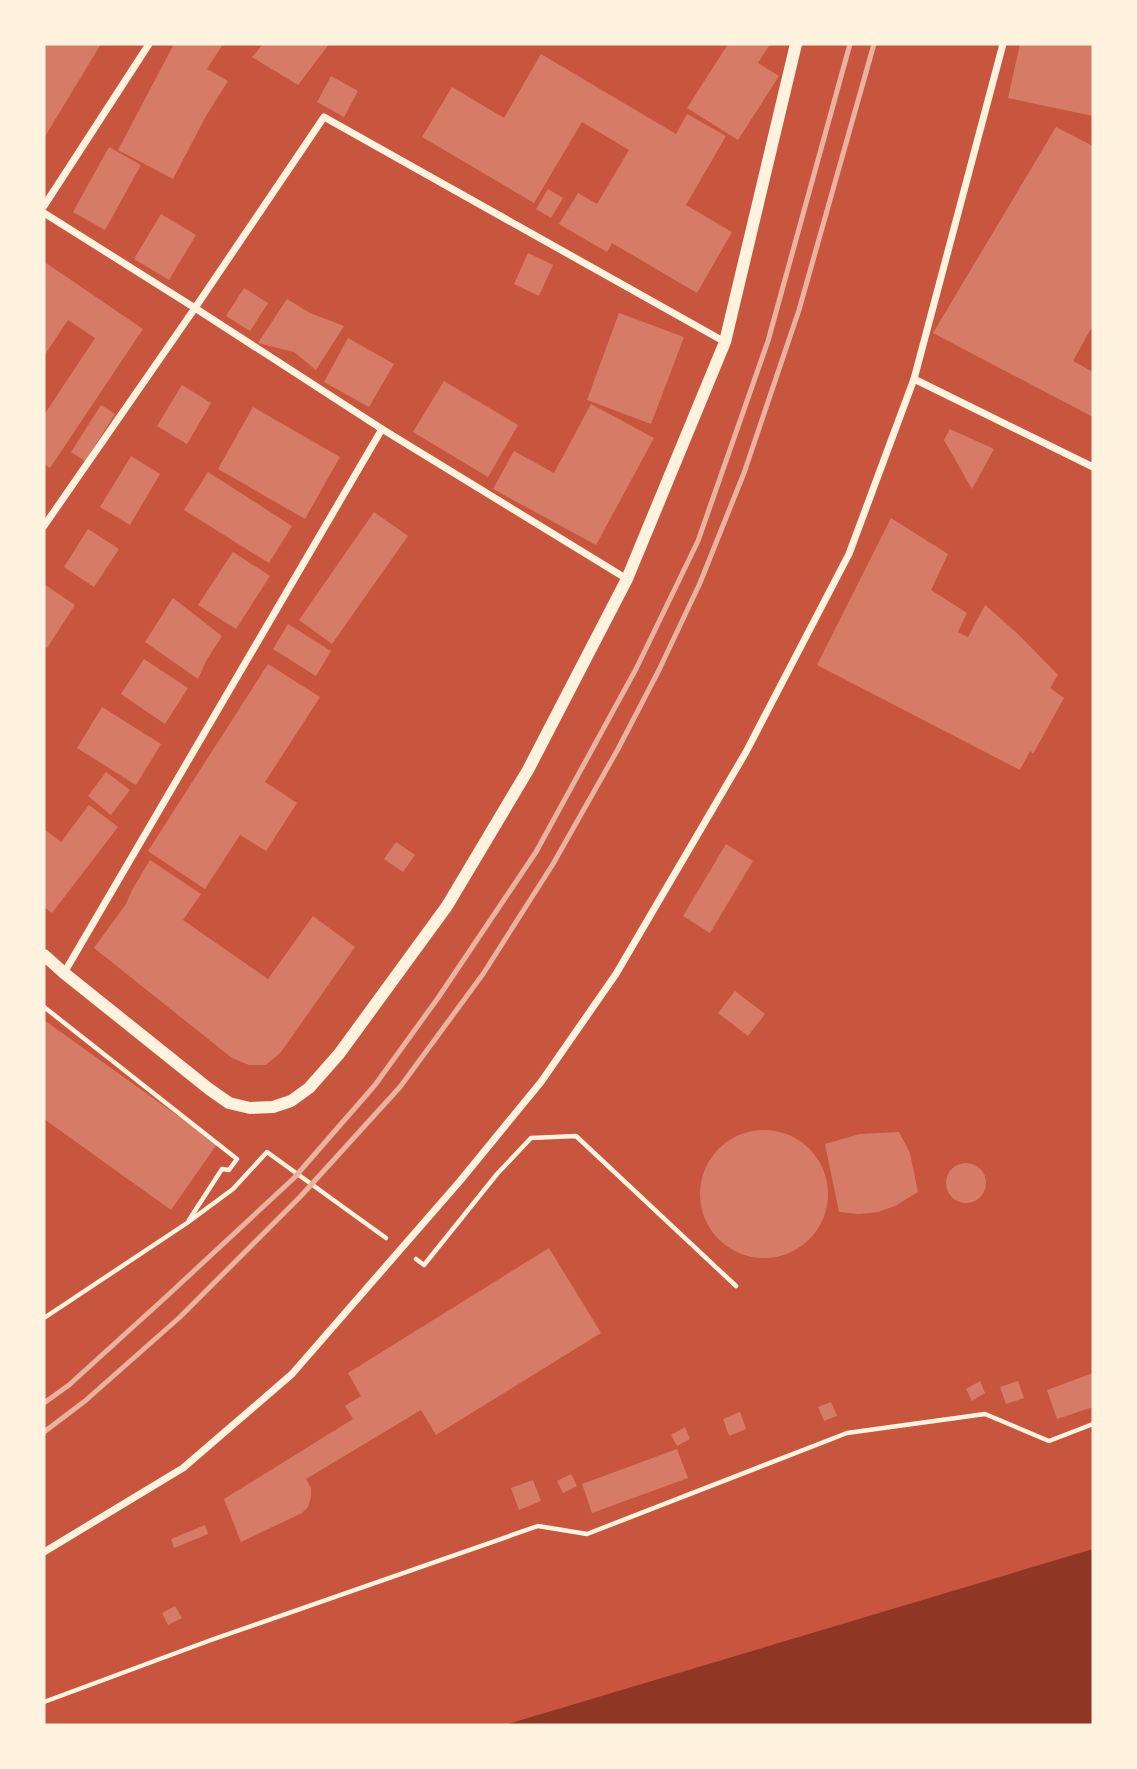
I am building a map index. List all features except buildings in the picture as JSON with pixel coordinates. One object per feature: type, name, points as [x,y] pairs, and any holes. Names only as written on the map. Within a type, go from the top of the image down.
[{"type":"street","points":[[44,206],[149,44]]},
{"type":"street","points":[[44,955],[64,974],[229,1103],[250,1108],[273,1107],[290,1101],[309,1088],[339,1054],[447,906],[528,770],[627,579],[725,342],[796,44]]},
{"type":"street","points":[[44,1552],[183,1468],[292,1374],[460,1181],[541,1082],[616,974],[746,752],[849,554],[914,379],[1003,44]]},
{"type":"street","points":[[44,526],[324,117],[725,342]]},
{"type":"street","points":[[44,213],[382,429],[627,579]]},
{"type":"street","points":[[914,379],[1093,467]]},
{"type":"street","points":[[64,974],[382,429]]},
{"type":"path","points":[[44,1007],[237,1159],[229,1170],[222,1169],[187,1223]]},
{"type":"path","points":[[413,1257],[424,1265],[497,1174],[531,1138],[576,1136],[736,1286]]},
{"type":"path","points":[[44,1318],[187,1223],[233,1189],[267,1152],[390,1241]]},
{"type":"path","points":[[44,1702],[224,1635],[538,1525],[587,1534],[847,1433],[985,1414],[1049,1441],[1093,1424]]},
{"type":"shaded area","points":[[1093,1549],[1093,1725],[505,1725]]},
{"type":"railway","points":[[44,1403],[69,1385],[294,1178],[375,1085],[438,998],[536,852],[636,669],[698,541],[768,341],[850,44]]},
{"type":"railway","points":[[44,1432],[85,1401],[180,1317],[300,1197],[400,1087],[483,974],[553,864],[659,670],[700,583],[744,473],[799,310],[874,44]]}]
